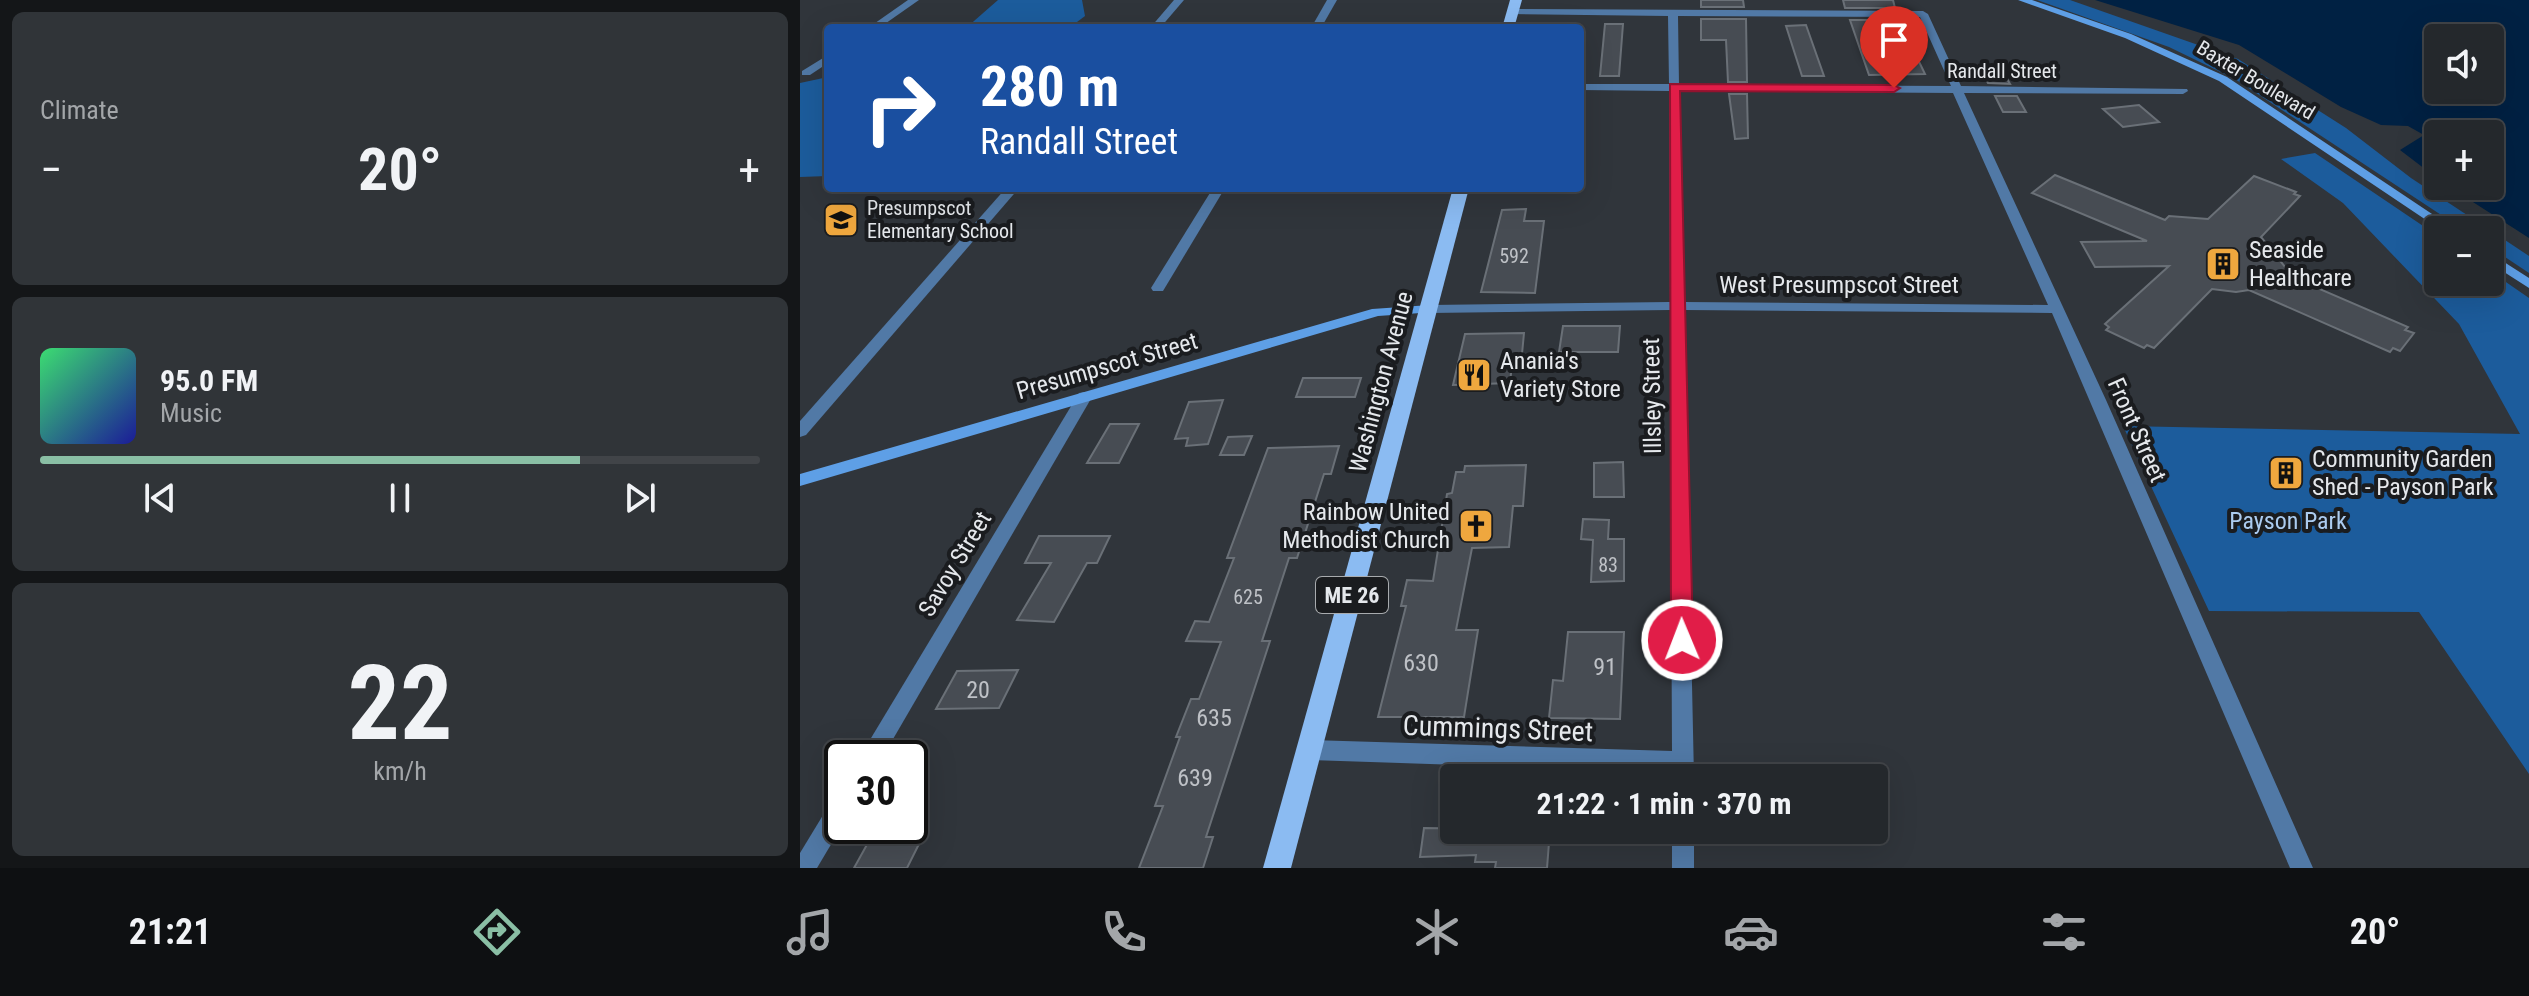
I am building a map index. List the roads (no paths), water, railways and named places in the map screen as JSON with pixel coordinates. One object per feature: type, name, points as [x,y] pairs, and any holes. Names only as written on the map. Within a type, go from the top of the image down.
[{"type":"main road","name":"Washington Avenue","points":[[1277,868],[1460,192]]},
{"type":"street","points":[[879,24],[914,0]]},
{"type":"street","points":[[1158,24],[1179,0]]},
{"type":"street","points":[[1318,24],[1332,0]]},
{"type":"street","name":"Baxter Boulevard","points":[[2023,0],[2128,36],[2223,79],[2429,216]]},
{"type":"street","points":[[1514,6],[1673,14]]},
{"type":"street","name":"Front Street","points":[[1673,14],[1923,14],[2302,868]]},
{"type":"street","name":"Illsley Street","points":[[1673,14],[1683,764]]},
{"type":"street","points":[[806,73],[824,61]]},
{"type":"street","name":"Randall Street","points":[[1584,87],[2183,91]]},
{"type":"street","points":[[804,423],[1009,192]]},
{"type":"street","points":[[1158,288],[1217,192]]},
{"type":"street","points":[[2504,267],[2529,284]]},
{"type":"street","name":"West Presumpscot Street","points":[[1430,309],[1677,306],[2056,309]]},
{"type":"street","name":"Presumpscot Street","points":[[800,480],[1377,312],[1430,309]]},
{"type":"street","name":"Savoy Street","points":[[881,740],[1084,397]]},
{"type":"street","name":"Cummings Street","points":[[1310,750],[1571,764]]},
{"type":"street","points":[[804,868],[824,835]]},
{"type":"street","points":[[1683,844],[1683,868]]},
{"type":"place","name":"Presumpscot Elementary School","points":[[841,220]]},
{"type":"place","name":"Seaside Healthcare","points":[[2223,264]]},
{"type":"place","name":"Anania's Variety Store","points":[[1474,375]]},
{"type":"place","name":"Community Garden Shed - Payson Park","points":[[2286,473]]},
{"type":"place","name":"Rainbow United Methodist Church","points":[[1476,526]]},
{"type":"park label","name":"Payson Park","points":[[2288,521]]}]
